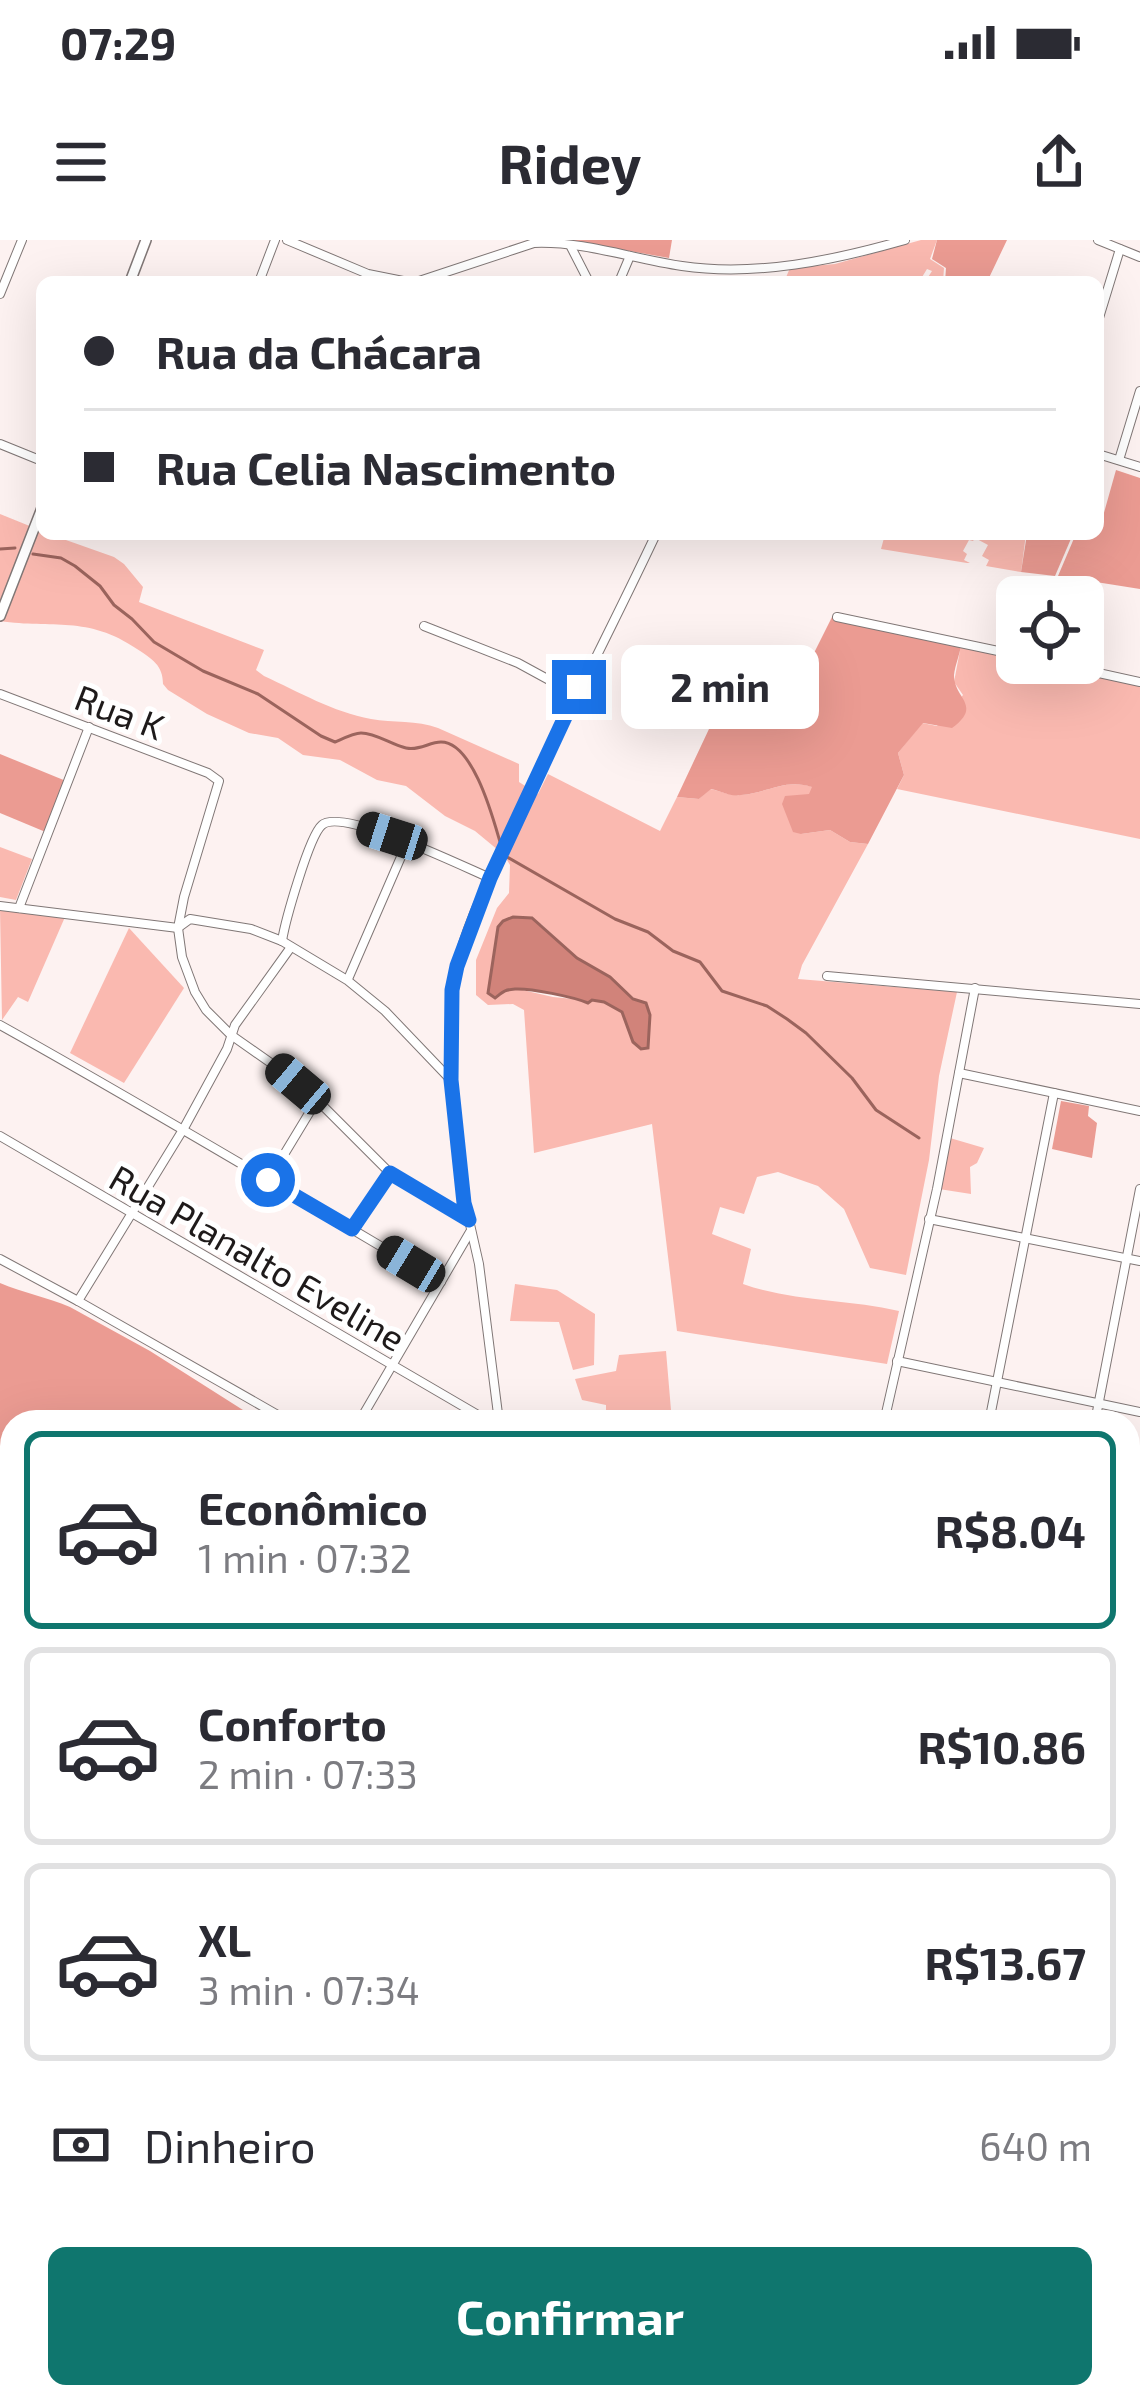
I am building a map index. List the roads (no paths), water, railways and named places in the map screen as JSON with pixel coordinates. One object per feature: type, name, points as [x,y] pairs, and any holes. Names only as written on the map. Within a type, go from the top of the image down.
[{"type":"street","points":[[0,294],[22,240]]},
{"type":"street","points":[[132,276],[146,240]]},
{"type":"street","points":[[261,276],[275,240]]},
{"type":"street","points":[[287,240],[379,276]]},
{"type":"street","points":[[430,276],[533,241],[681,266],[743,269],[856,254],[905,240]]},
{"type":"street","points":[[1098,240],[1140,257]]},
{"type":"street","points":[[571,245],[586,276]]},
{"type":"street","points":[[1104,302],[1120,250]]},
{"type":"street","points":[[621,276],[629,256]]},
{"type":"street","points":[[1119,460],[1140,391]]},
{"type":"street","points":[[0,444],[36,459]]},
{"type":"street","points":[[1104,456],[1140,467]]},
{"type":"street","points":[[0,616],[36,523]]},
{"type":"street","points":[[493,1410],[479,1264],[464,1203],[451,1080],[452,990],[490,878],[653,540]]},
{"type":"street","points":[[837,617],[996,651]]},
{"type":"street","points":[[424,626],[518,663],[562,687],[579,687]]},
{"type":"street","points":[[1104,674],[1140,682]]},
{"type":"street","name":"Rua K","points":[[0,694],[208,773],[219,782],[178,928]]},
{"type":"street","points":[[19,908],[89,727]]},
{"type":"street","points":[[79,1300],[184,1128],[236,1024],[287,944],[290,904],[322,824],[347,822],[490,878]]},
{"type":"street","points":[[347,980],[407,843]]},
{"type":"street","points":[[0,906],[178,928],[190,919],[251,929],[287,944],[347,980],[386,1011],[451,1080]]},
{"type":"street","points":[[178,928],[182,957],[206,1010],[316,1100],[390,1173],[470,1225]]},
{"type":"street","points":[[827,976],[1140,1004]]},
{"type":"street","points":[[887,1410],[975,988]]},
{"type":"street","points":[[0,1025],[184,1128],[441,1282]]},
{"type":"street","points":[[959,1073],[1140,1111]]},
{"type":"street","points":[[991,1410],[1054,1094]]},
{"type":"street","points":[[268,1180],[316,1100]]},
{"type":"street","name":"Rua Planalto Eveline","points":[[0,1136],[472,1410]]},
{"type":"street","points":[[352,1229],[390,1173]]},
{"type":"street","points":[[1098,1410],[1140,1190]]},
{"type":"street","points":[[929,1219],[1140,1261]]},
{"type":"street","points":[[365,1410],[470,1225]]},
{"type":"street","points":[[0,1259],[269,1410]]},
{"type":"street","points":[[897,1361],[1130,1410]]},
{"type":"waterway","points":[[0,549],[15,548]]},
{"type":"waterway","points":[[33,554],[61,558],[75,566],[154,642],[203,671],[258,694],[321,736],[335,742],[367,734],[411,749],[441,742],[452,745],[480,783],[500,842]]},
{"type":"waterway","points":[[507,857],[700,962],[722,991],[767,1006],[787,1019],[852,1078],[876,1110],[919,1138]]}]
